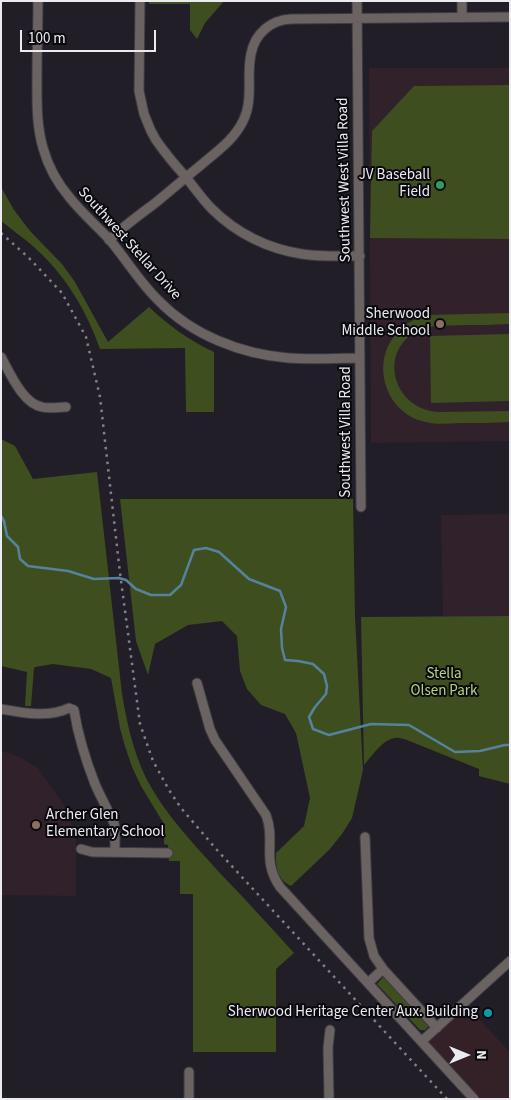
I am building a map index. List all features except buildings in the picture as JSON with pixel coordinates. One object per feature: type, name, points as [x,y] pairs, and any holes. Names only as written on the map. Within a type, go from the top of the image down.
[{"type":"street","name":"Southwest Stellar Drive","points":[[38,1],[37,109],[40,135],[48,163],[69,198],[109,240],[159,302],[183,322],[238,348],[281,357],[304,359],[360,358]]},
{"type":"street","points":[[140,1],[139,91],[144,114],[156,140],[207,204],[235,228],[273,247],[303,254],[360,256]]},
{"type":"street","name":"Southwest West Villa Road","points":[[357,1],[360,358]]},
{"type":"street","points":[[462,1],[462,17]]},
{"type":"street","points":[[109,240],[227,143],[243,122],[250,94],[251,54],[256,40],[270,25],[284,20],[510,17]]},
{"type":"street","points":[[1,357],[24,395],[32,404],[42,408],[66,407]]},
{"type":"street","name":"Southwest Villa Road","points":[[360,358],[361,507]]},
{"type":"street","points":[[197,684],[215,740],[266,815],[269,827],[270,864],[274,879],[280,888],[474,1099]]},
{"type":"street","points":[[1,709],[37,713],[61,712],[69,708],[74,710],[82,745],[96,786],[114,823],[114,852]]},
{"type":"street","points":[[365,837],[369,938],[374,956],[383,969],[437,1028]]},
{"type":"street","points":[[81,850],[92,852],[168,853]]},
{"type":"street","points":[[422,1042],[509,964]]},
{"type":"street","points":[[368,983],[383,969]]},
{"type":"street","points":[[329,1099],[328,1048],[330,1030]]},
{"type":"street","points":[[189,1072],[189,1099]]},
{"type":"shaded area","name":"Sherwood Middle School","points":[[369,68],[510,68],[510,445],[509,441],[371,443]]},
{"type":"shaded area","points":[[510,514],[510,616],[443,617],[441,515]]},
{"type":"shaded area","name":"Archer Glen Elementary School","points":[[1,751],[15,755],[37,767],[67,809],[76,841],[76,896],[1,895]]},
{"type":"shaded area","points":[[464,1003],[510,1052],[510,1099],[472,1099],[418,1037]]},
{"type":"green space","points":[[149,1],[224,1],[205,23],[197,39],[190,30],[190,4],[149,4]]},
{"type":"green space","name":"JV Baseball Field","points":[[510,85],[510,239],[370,238],[372,131],[414,86]]},
{"type":"green space","points":[[1,187],[14,210],[30,231],[62,264],[75,282],[108,342],[149,307],[180,332],[214,352],[214,412],[186,412],[185,348],[100,349],[82,307],[56,270],[35,248],[1,221]]},
{"type":"green space","points":[[510,313],[510,324],[441,326],[429,327],[418,331],[405,340],[398,352],[394,365],[396,378],[401,390],[410,401],[423,408],[438,412],[510,411],[510,422],[428,423],[406,414],[397,405],[385,383],[383,371],[384,358],[388,346],[395,335],[405,325],[427,315]]},
{"type":"green space","points":[[510,334],[510,401],[431,403],[430,336]]},
{"type":"green space","points":[[1,439],[15,446],[33,479],[97,472],[122,694],[131,737],[141,768],[153,791],[179,827],[294,953],[276,969],[276,1052],[193,1052],[193,894],[180,894],[180,861],[169,861],[168,845],[164,844],[164,824],[132,767],[120,728],[111,678],[91,669],[53,664],[35,667],[31,706],[25,706],[27,672],[1,666]]},
{"type":"green space","points":[[120,499],[353,499],[355,617],[363,770],[352,818],[329,850],[291,886],[283,880],[278,872],[276,853],[304,826],[310,798],[296,733],[285,714],[261,705],[247,689],[240,671],[237,636],[222,621],[188,625],[155,644],[148,675],[136,641]]},
{"type":"green space","name":"Stella Olsen Park","points":[[510,616],[510,784],[479,776],[479,769],[399,738],[390,739],[386,742],[364,765],[361,617]]},
{"type":"green space","points":[[385,975],[429,1024],[425,1030],[420,1030],[377,984]]},
{"type":"waterway","points":[[1,516],[7,536],[18,547],[20,559],[28,566],[68,571],[94,579],[119,578],[126,580],[136,589],[151,595],[170,595],[181,585],[194,550],[206,548],[219,552],[249,579],[280,591],[286,607],[281,629],[285,660],[313,664],[324,674],[327,686],[326,694],[309,717],[313,729],[329,735],[371,724],[409,725],[455,752],[480,751],[510,745]]},
{"type":"railway","points":[[1,233],[29,258],[62,293],[86,337],[100,397],[120,573],[140,724],[153,761],[181,808],[217,850],[447,1099]]},
{"type":"place","name":"JV Baseball Field","points":[[440,185]]},
{"type":"place","name":"Sherwood Middle School","points":[[440,324]]},
{"type":"place","name":"Archer Glen Elementary School","points":[[36,825]]},
{"type":"place","name":"Sherwood Heritage Center Aux. Building","points":[[488,1013]]}]
